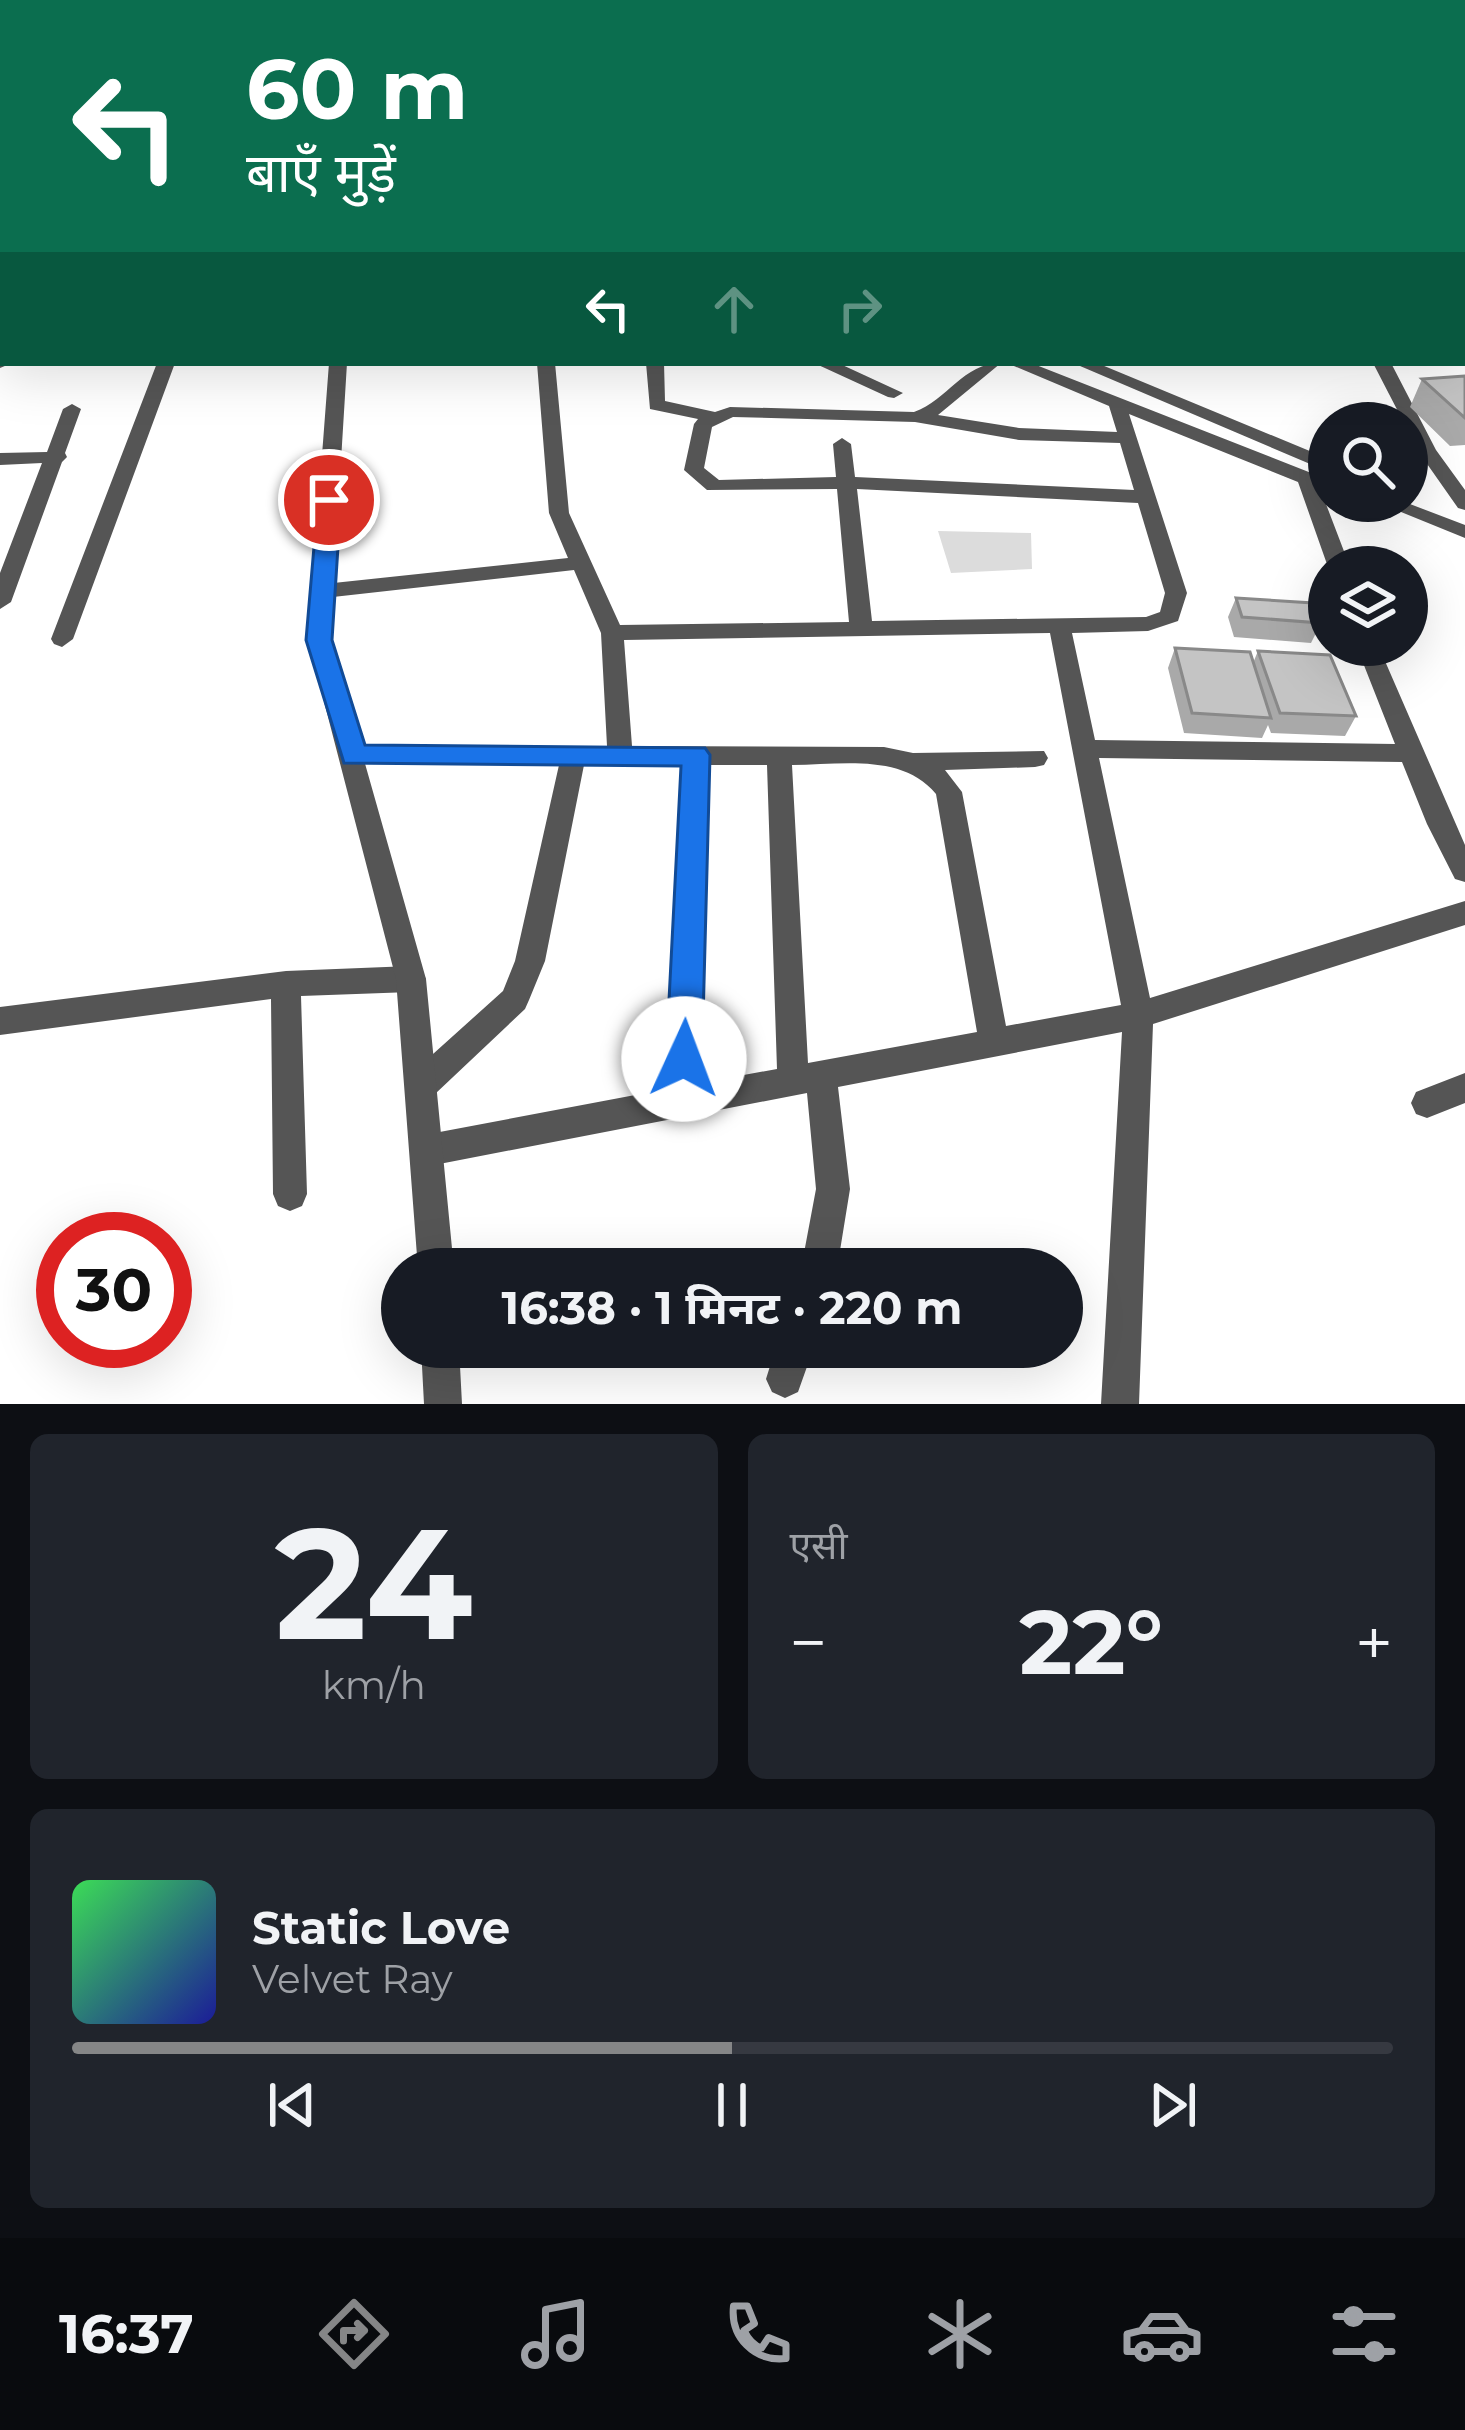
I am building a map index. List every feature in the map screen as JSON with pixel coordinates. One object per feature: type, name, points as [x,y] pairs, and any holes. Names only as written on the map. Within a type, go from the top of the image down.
[{"type":"street","points":[[62,639],[165,366]]},
{"type":"street","points":[[338,366],[319,640],[354,755],[411,979],[424,1083],[435,1248]]},
{"type":"street","points":[[546,366],[559,513],[612,634],[620,756]]},
{"type":"street","points":[[655,366],[656,405],[713,417]]},
{"type":"street","points":[[830,366],[894,393]]},
{"type":"street","points":[[915,417],[933,411],[988,366]]},
{"type":"street","points":[[1030,366],[1118,407],[1308,481]]},
{"type":"street","points":[[1089,366],[1308,457]]},
{"type":"street","points":[[1384,366],[1427,451],[1465,504]]},
{"type":"street","points":[[612,634],[1148,624],[1170,616],[1176,593],[1118,407]]},
{"type":"street","points":[[0,602],[58,457],[72,409]]},
{"type":"street","points":[[1127,437],[1019,434],[915,417],[730,412],[703,424],[694,470],[714,486],[849,484],[1147,497]]},
{"type":"street","points":[[842,444],[861,626]]},
{"type":"street","points":[[0,458],[58,457]]},
{"type":"street","points":[[1428,518],[1465,532]]},
{"type":"street","points":[[323,591],[582,563]]},
{"type":"street","points":[[1060,626],[1138,1016],[1120,1404]]},
{"type":"street","points":[[1375,666],[1465,872]]},
{"type":"street","points":[[1084,749],[1410,753]]},
{"type":"street","points":[[354,755],[1035,758]]},
{"type":"street","points":[[682,1102],[695,755]]},
{"type":"street","points":[[779,755],[807,1078],[833,1190],[823,1248]]},
{"type":"street","points":[[424,1083],[514,1000],[530,961],[573,757]]},
{"type":"street","points":[[915,760],[935,772],[949,792],[994,1043]]},
{"type":"street","points":[[429,1150],[1138,1016],[1465,913]]},
{"type":"street","points":[[0,1021],[286,984],[411,979]]},
{"type":"street","points":[[286,984],[290,1194]]},
{"type":"street","points":[[1427,1103],[1465,1088]]},
{"type":"street","points":[[441,1368],[443,1404]]},
{"type":"shaded area","points":[[938,531],[1031,533],[1032,569],[951,573]]},
{"type":"building","points":[[1465,376],[1465,418],[1422,379]]},
{"type":"building","points":[[1236,598],[1308,603],[1308,622],[1242,617]]},
{"type":"building","points":[[1175,648],[1250,652],[1271,718],[1192,713]]},
{"type":"building","points":[[1258,651],[1308,654],[1308,666],[1335,666],[1356,716],[1280,713]]},
{"type":"route","points":[[329,500],[319,640],[354,755],[695,755],[684,1059]]}]
